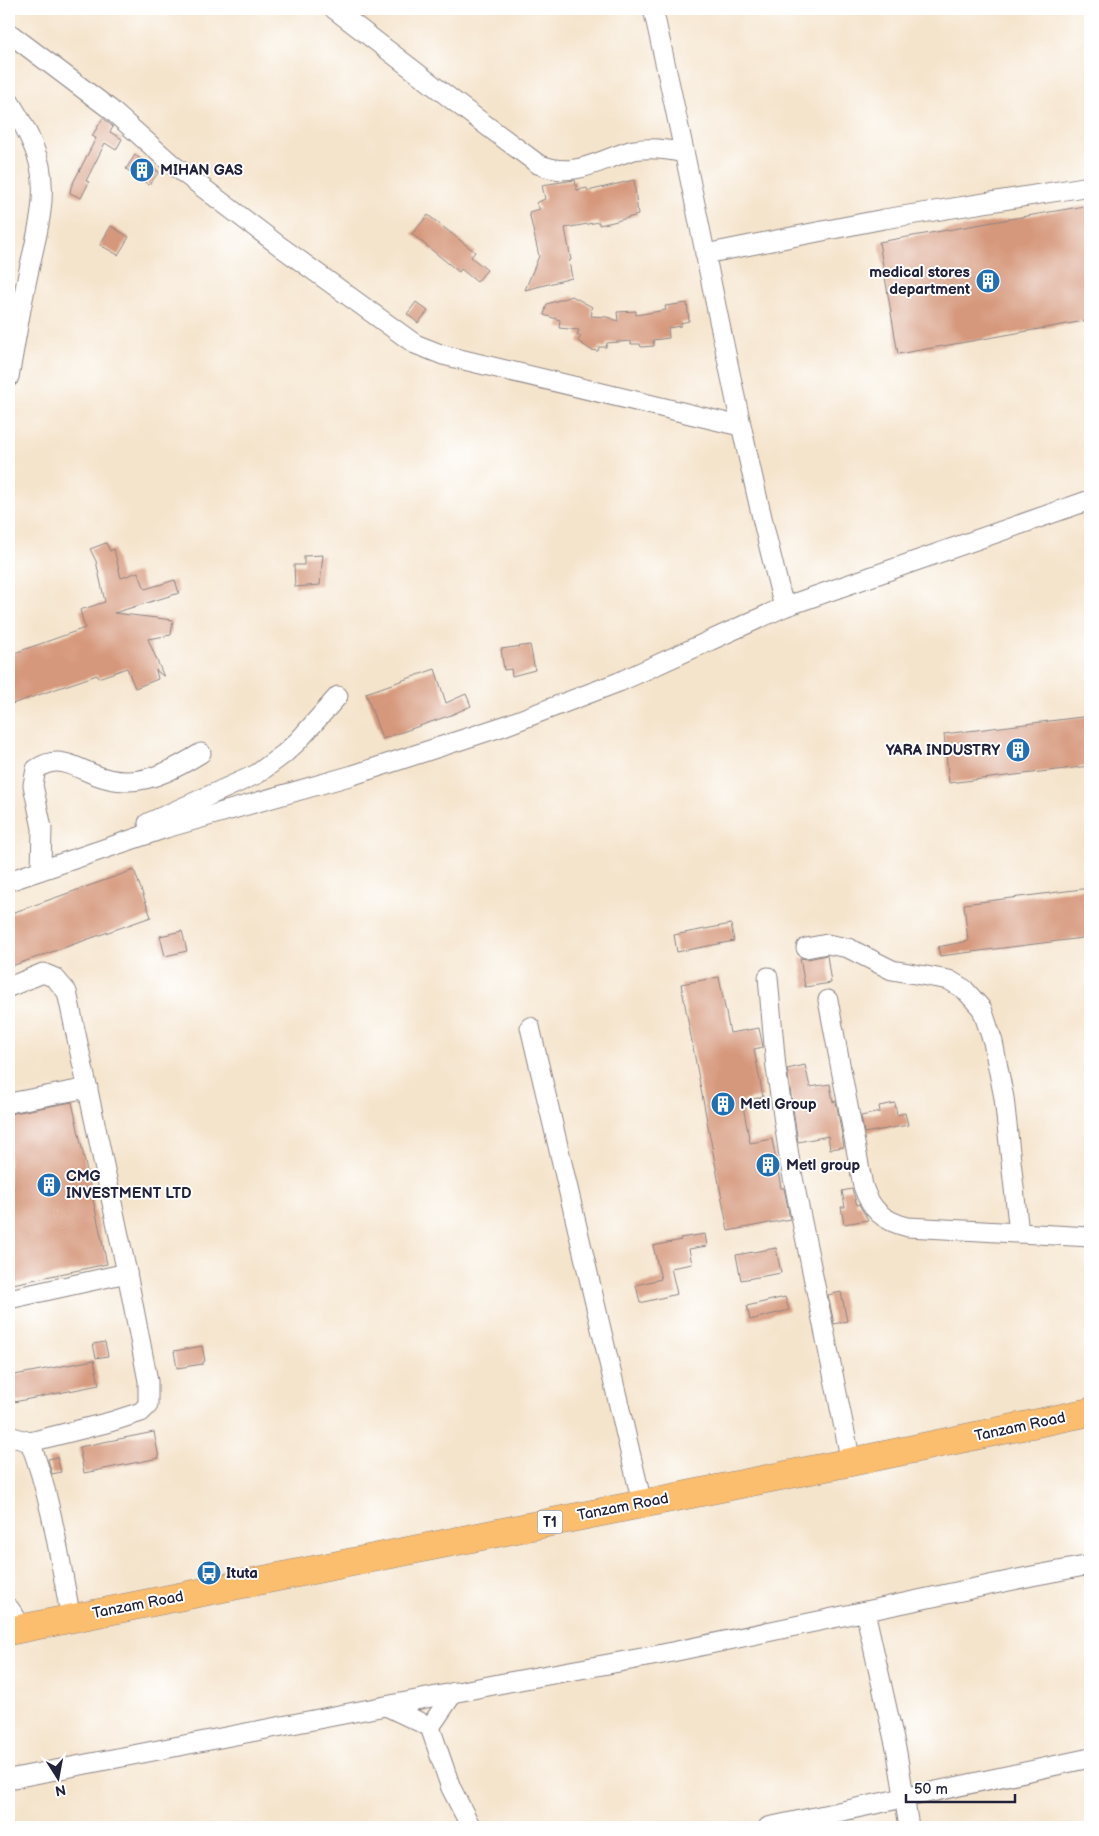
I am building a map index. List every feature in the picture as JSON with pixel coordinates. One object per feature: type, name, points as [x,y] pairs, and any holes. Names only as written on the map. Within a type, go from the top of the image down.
[{"type":"highway","name":"Tanzam Road","points":[[13,1622],[71,1619],[1090,1412]]},
{"type":"street","points":[[334,9],[459,106],[538,164],[551,170],[565,171],[592,166],[621,154],[647,149],[684,152]]},
{"type":"street","points":[[653,9],[740,426],[784,607]]},
{"type":"street","points":[[9,33],[110,109],[202,187],[415,344],[443,355],[740,426]]},
{"type":"street","points":[[9,101],[25,128],[40,166],[42,199],[9,376]]},
{"type":"street","points":[[705,254],[884,219],[1090,186]]},
{"type":"street","points":[[9,881],[108,847],[223,811],[353,775],[504,726],[619,682],[784,607],[1090,500]]},
{"type":"street","points":[[108,847],[149,822],[257,774],[278,760],[298,741],[338,696]]},
{"type":"street","points":[[41,870],[42,828],[33,785],[36,769],[45,763],[59,761],[108,779],[129,782],[172,770],[201,753]]},
{"type":"street","points":[[806,948],[827,944],[848,948],[892,970],[949,980],[964,989],[982,1009],[993,1042],[1004,1098],[1019,1233]]},
{"type":"street","points":[[9,986],[43,973],[55,978],[67,992],[127,1273],[148,1382],[148,1405],[141,1412],[110,1422],[30,1442],[9,1436]]},
{"type":"street","points":[[768,976],[776,1068],[790,1163],[851,1462]]},
{"type":"street","points":[[828,1000],[863,1186],[870,1204],[885,1218],[896,1224],[908,1227],[1090,1238]]},
{"type":"street","points":[[530,1027],[642,1503]]},
{"type":"street","points":[[9,1103],[88,1088]]},
{"type":"street","points":[[9,1300],[127,1273]]},
{"type":"street","points":[[30,1442],[37,1461],[56,1542],[71,1619]]},
{"type":"street","points":[[9,1779],[454,1692],[658,1655],[1090,1565]]},
{"type":"street","points":[[865,1611],[897,1753],[909,1827]]},
{"type":"street","points":[[430,1727],[454,1692]]},
{"type":"street","points":[[388,1706],[430,1727],[451,1788],[471,1827]]},
{"type":"street","points":[[768,1827],[1090,1758]]},
{"type":"building","points":[[103,118],[113,127],[110,132],[122,139],[116,150],[105,143],[86,181],[89,182],[81,198],[70,193],[71,187],[96,138],[92,136]]},
{"type":"building","name":"MIHAN GAS","points":[[135,155],[159,172],[149,185],[126,169]]},
{"type":"building","points":[[575,180],[577,190],[587,188],[588,191],[634,180],[638,215],[599,225],[599,222],[565,228],[571,260],[569,261],[572,278],[525,290],[539,256],[529,212],[540,209],[536,203],[545,199],[542,185]]},
{"type":"building","name":"medical stores department","points":[[1090,205],[1090,320],[898,354],[879,242]]},
{"type":"building","points":[[428,215],[475,252],[471,257],[487,270],[477,282],[461,269],[459,272],[412,234]]},
{"type":"building","points":[[111,226],[129,237],[118,255],[100,245]]},
{"type":"building","points":[[572,296],[592,307],[590,311],[592,312],[591,316],[607,317],[618,321],[617,312],[636,311],[636,315],[666,310],[665,306],[687,303],[689,321],[681,323],[681,326],[668,328],[669,338],[653,340],[654,346],[641,347],[640,344],[631,344],[631,341],[607,343],[606,347],[599,347],[598,351],[591,350],[578,341],[581,336],[577,335],[579,330],[559,328],[560,320],[544,315],[547,304]]},
{"type":"building","points":[[416,302],[428,311],[418,323],[407,314]]},
{"type":"building","points":[[106,543],[110,551],[114,549],[121,578],[138,572],[145,589],[175,580],[179,593],[114,613],[173,620],[171,635],[148,639],[164,677],[156,670],[158,679],[135,688],[127,668],[98,678],[97,675],[9,705],[9,655],[85,628],[80,610],[105,602],[96,561],[90,549]]},
{"type":"building","points":[[323,555],[320,585],[295,587],[294,565],[304,565],[304,556]]},
{"type":"building","points":[[530,645],[535,670],[512,676],[511,669],[504,670],[501,649]]},
{"type":"building","points":[[435,669],[446,703],[466,694],[471,706],[382,739],[366,693]]},
{"type":"building","name":"YARA INDUSTRY","points":[[1090,716],[1090,766],[949,783],[944,734]]},
{"type":"building","points":[[134,870],[151,917],[9,967],[9,914]]},
{"type":"building","points":[[1090,888],[1090,937],[940,956],[938,947],[968,941],[964,904]]},
{"type":"building","points":[[731,924],[734,941],[677,952],[674,935]]},
{"type":"building","points":[[182,931],[187,951],[165,956],[160,936]]},
{"type":"building","points":[[827,955],[831,983],[805,987],[800,958],[808,959]]},
{"type":"building","name":"Metl Group","points":[[719,977],[730,1033],[759,1028],[763,1047],[754,1049],[763,1097],[742,1101],[750,1143],[772,1139],[781,1188],[784,1188],[790,1219],[728,1231],[681,984]]},
{"type":"building","points":[[805,1065],[810,1087],[830,1084],[833,1102],[836,1101],[844,1147],[830,1149],[828,1136],[798,1142],[787,1069]]},
{"type":"building","name":"CMG INVESTMENT LTD","points":[[72,1102],[107,1264],[13,1284],[9,1263],[9,1114]]},
{"type":"building","points":[[895,1103],[897,1115],[905,1113],[908,1125],[864,1133],[861,1116],[880,1112],[879,1106]]},
{"type":"building","points":[[852,1189],[857,1205],[859,1204],[868,1220],[844,1224],[841,1207],[845,1207],[842,1191]]},
{"type":"building","points":[[705,1234],[707,1246],[689,1249],[692,1264],[671,1268],[677,1294],[640,1303],[636,1285],[661,1279],[653,1246],[681,1240],[680,1238]]},
{"type":"building","points":[[776,1248],[781,1273],[741,1280],[736,1255]]},
{"type":"building","points":[[841,1292],[847,1321],[834,1324],[828,1295]]},
{"type":"building","points":[[785,1297],[789,1310],[750,1320],[747,1306]]},
{"type":"building","points":[[105,1342],[108,1356],[96,1358],[93,1344]]},
{"type":"building","points":[[202,1346],[205,1361],[203,1364],[177,1368],[174,1351]]},
{"type":"building","points":[[94,1360],[99,1385],[9,1403],[9,1376]]},
{"type":"building","points":[[154,1432],[159,1458],[84,1473],[79,1447]]},
{"type":"building","points":[[57,1457],[61,1472],[52,1474],[48,1459]]},
{"type":"place","name":"MIHAN GAS","points":[[142,170]]},
{"type":"place","name":"medical stores department","points":[[988,281]]},
{"type":"place","name":"YARA INDUSTRY","points":[[1018,750]]},
{"type":"place","name":"Metl Group","points":[[723,1104]]},
{"type":"place","name":"Metl group","points":[[768,1165]]},
{"type":"place","name":"CMG INVESTMENT LTD","points":[[49,1185]]},
{"type":"place","name":"Ituta","points":[[209,1573]]}]
